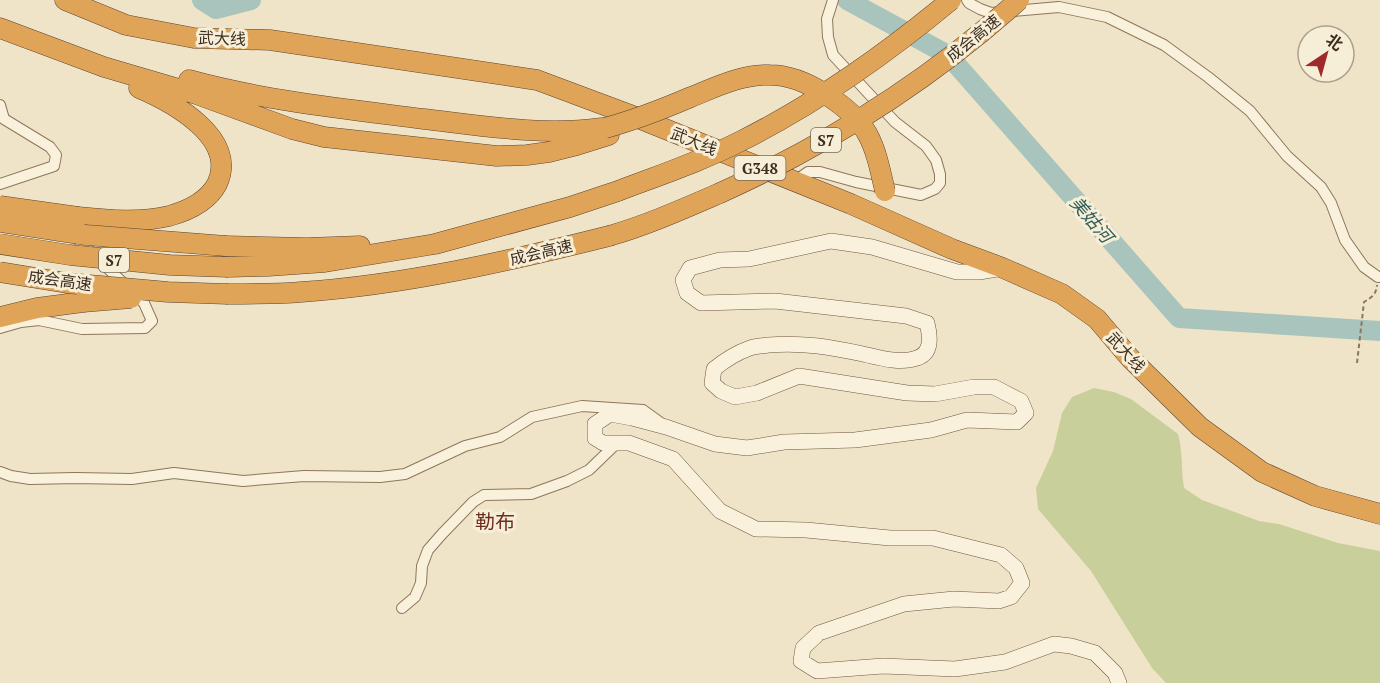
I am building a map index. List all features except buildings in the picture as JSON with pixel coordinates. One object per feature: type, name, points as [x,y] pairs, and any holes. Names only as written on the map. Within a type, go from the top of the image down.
[{"type":"highway","name":"武大线","points":[[64,0],[126,25],[194,38],[270,40],[537,80],[628,114],[851,204],[1062,294],[1097,319],[1130,358],[1200,427],[1262,472],[1315,496],[1380,514]]},
{"type":"highway","name":"成会高速","points":[[0,244],[70,255],[170,265],[228,267],[326,262],[435,244],[618,191],[706,157],[742,140],[780,120],[855,74],[951,0]]},
{"type":"highway","name":"成会高速","points":[[0,272],[67,283],[168,292],[219,294],[302,292],[392,282],[534,255],[609,236],[675,213],[819,144],[862,118],[959,51],[1019,0]]},
{"type":"highway","points":[[0,14],[61,40],[153,70],[253,95],[292,102],[528,130],[607,131]]},
{"type":"highway","points":[[0,28],[57,51],[173,105],[206,132],[221,158],[219,178],[213,191],[188,209],[170,216],[131,220],[78,218],[0,207]]},
{"type":"highway","points":[[57,51],[196,94],[291,129],[324,137],[497,156],[549,152],[721,85],[747,77],[787,76],[819,89],[846,108],[865,129],[873,146],[891,222]]},
{"type":"highway","points":[[0,222],[86,235],[226,246],[307,248],[414,243],[493,229]]},
{"type":"highway","points":[[0,317],[37,308],[83,302],[219,294]]},
{"type":"street","points":[[799,183],[801,177],[808,172],[820,172],[921,195],[935,189],[939,183],[940,174],[936,160],[926,146],[895,122],[833,55],[828,37],[827,19],[833,0]]},
{"type":"street","points":[[967,0],[991,13],[1059,7],[1107,17],[1164,45],[1250,111],[1287,156],[1321,187],[1331,202],[1345,240],[1364,267],[1379,277]]},
{"type":"street","points":[[0,105],[4,119],[50,147],[56,155],[54,166],[0,184]]},
{"type":"street","points":[[0,207],[40,210],[63,225],[144,303],[152,321],[146,328],[82,329],[39,320],[0,328]]},
{"type":"street","points":[[1003,268],[979,272],[957,272],[872,247],[831,241],[749,259],[720,260],[700,264],[690,268],[683,280],[687,293],[701,303],[775,301],[906,316],[927,323],[931,338],[928,347],[921,357],[909,360],[885,359],[827,346],[789,343],[752,347],[727,359],[714,369],[712,383],[721,391],[735,397],[757,393],[799,376],[907,393],[935,394],[974,387],[994,387],[1021,401],[1026,413],[1017,422],[967,420],[931,430],[855,440],[784,442],[747,447],[715,444],[666,427],[610,414],[595,424],[595,438],[603,443],[629,443],[673,459],[720,511],[756,529],[891,538],[933,538],[1001,555],[1016,568],[1022,583],[1011,597],[999,601],[954,599],[904,604],[819,633],[803,648],[801,661],[818,671],[883,666],[955,669],[1005,662],[1054,644],[1095,653],[1115,673],[1119,683]]},
{"type":"street","points":[[0,472],[30,479],[132,480],[174,472],[243,481],[304,476],[380,477],[405,474],[465,446],[500,437],[532,417],[582,406],[643,410],[666,427]]},
{"type":"street","points":[[402,608],[415,597],[421,583],[422,566],[428,550],[473,502],[484,495],[531,494],[567,481],[589,470],[617,443]]},
{"type":"path","points":[[1357,363],[1364,302],[1373,297],[1379,277]]},
{"type":"green space","points":[[1094,388],[1114,392],[1131,399],[1178,434],[1184,488],[1202,500],[1259,521],[1279,524],[1338,543],[1380,551],[1380,683],[1166,683],[1152,668],[1091,571],[1038,509],[1036,488],[1053,451],[1062,413],[1072,397]]},
{"type":"waterway","name":"美姑河","points":[[202,0],[216,9],[251,0]]},
{"type":"waterway","name":"美姑河","points":[[847,0],[948,55],[1179,318],[1380,331]]},
{"type":"district","name":"勒布","points":[[495,521]]}]
